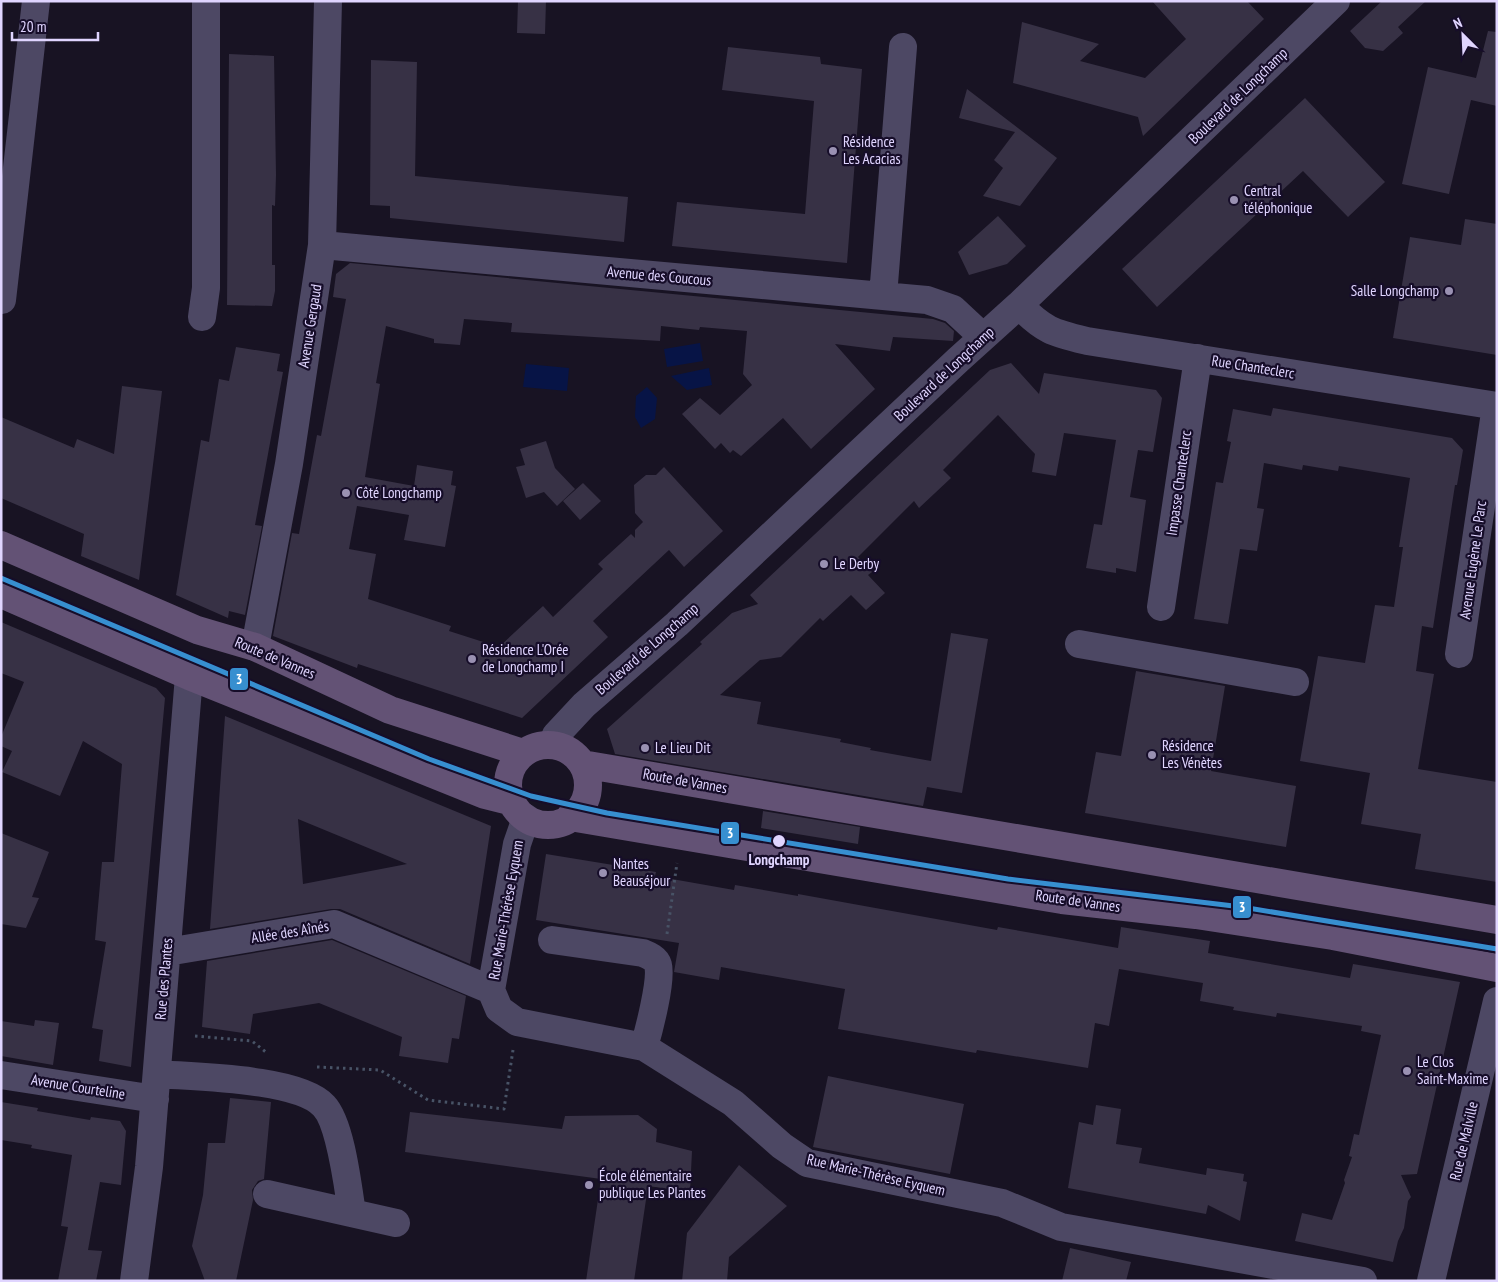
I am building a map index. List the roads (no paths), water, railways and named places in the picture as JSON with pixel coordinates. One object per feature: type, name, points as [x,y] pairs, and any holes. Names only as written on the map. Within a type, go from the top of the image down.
[{"type":"main road","name":"Route de Vannes","points":[[1,545],[197,630],[255,647],[390,710],[523,753]]},
{"type":"main road","points":[[1,594],[189,676],[485,795],[520,810],[538,823],[552,824],[570,817],[580,808],[587,795],[588,780],[582,764],[569,750],[552,745],[541,745],[523,753],[510,773],[509,789],[520,810]]},
{"type":"main road","name":"Route de Vannes","points":[[582,764],[1497,920]]},
{"type":"main road","name":"Route de Vannes","points":[[570,817],[1062,900],[1196,916],[1333,936],[1497,968]]},
{"type":"street","points":[[2,300],[36,1]]},
{"type":"street","points":[[202,317],[206,288],[206,1]]},
{"type":"street","name":"Avenue Gergaud","points":[[255,647],[289,464],[322,245],[328,1]]},
{"type":"street","name":"Boulevard de Longchamp","points":[[552,745],[556,735],[584,705],[677,624],[1019,305],[1336,1]]},
{"type":"street","points":[[883,296],[904,47]]},
{"type":"street","name":"Avenue des Coucous","points":[[322,245],[883,296],[940,303],[953,309],[983,337]]},
{"type":"street","name":"Rue Chanteclerc","points":[[1019,305],[1037,324],[1060,334],[1087,341],[1496,406]]},
{"type":"street","name":"Impasse Chanteclerc","points":[[1161,607],[1198,358]]},
{"type":"street","name":"Avenue Eugène Le Parc","points":[[1459,654],[1496,406]]},
{"type":"street","points":[[1078,644],[1295,682]]},
{"type":"street","name":"Rue des Plantes","points":[[134,1281],[156,1086],[189,676]]},
{"type":"street","name":"Rue Marie-Thérèse Eyquem","points":[[520,810],[517,844],[492,990],[498,1009],[517,1022],[644,1047],[733,1103],[782,1146],[807,1162],[1002,1203],[1061,1227],[1363,1281]]},
{"type":"street","name":"Allée des Aînés","points":[[166,952],[334,924],[492,990]]},
{"type":"street","points":[[552,940],[643,953],[654,959],[658,964],[658,984],[644,1047]]},
{"type":"street","name":"Rue de Malville","points":[[1431,1281],[1497,1001]]},
{"type":"street","name":"Avenue Courteline","points":[[1,1074],[156,1086],[282,1086],[309,1095],[325,1107],[335,1129],[352,1213]]},
{"type":"street","points":[[266,1194],[396,1223]]},
{"type":"place","name":"Résidence Les Acacias","points":[[833,151]]},
{"type":"place","name":"Central téléphonique","points":[[1234,200]]},
{"type":"place","name":"Salle Longchamp","points":[[1449,291]]},
{"type":"place","name":"Côté Longchamp","points":[[346,493]]},
{"type":"place","name":"Le Derby","points":[[824,564]]},
{"type":"place","name":"Résidence L'Orée de Longchamp I","points":[[472,659]]},
{"type":"place","name":"Le Lieu Dit","points":[[645,748]]},
{"type":"place","name":"Résidence Les Vénètes","points":[[1152,755]]},
{"type":"place","name":"Longchamp","points":[[779,841]]},
{"type":"place","name":"Nantes Beauséjour","points":[[603,873]]},
{"type":"place","name":"Le Clos Saint-Maxime","points":[[1407,1071]]},
{"type":"place","name":"École élémentaire publique Les Plantes","points":[[589,1185]]}]
